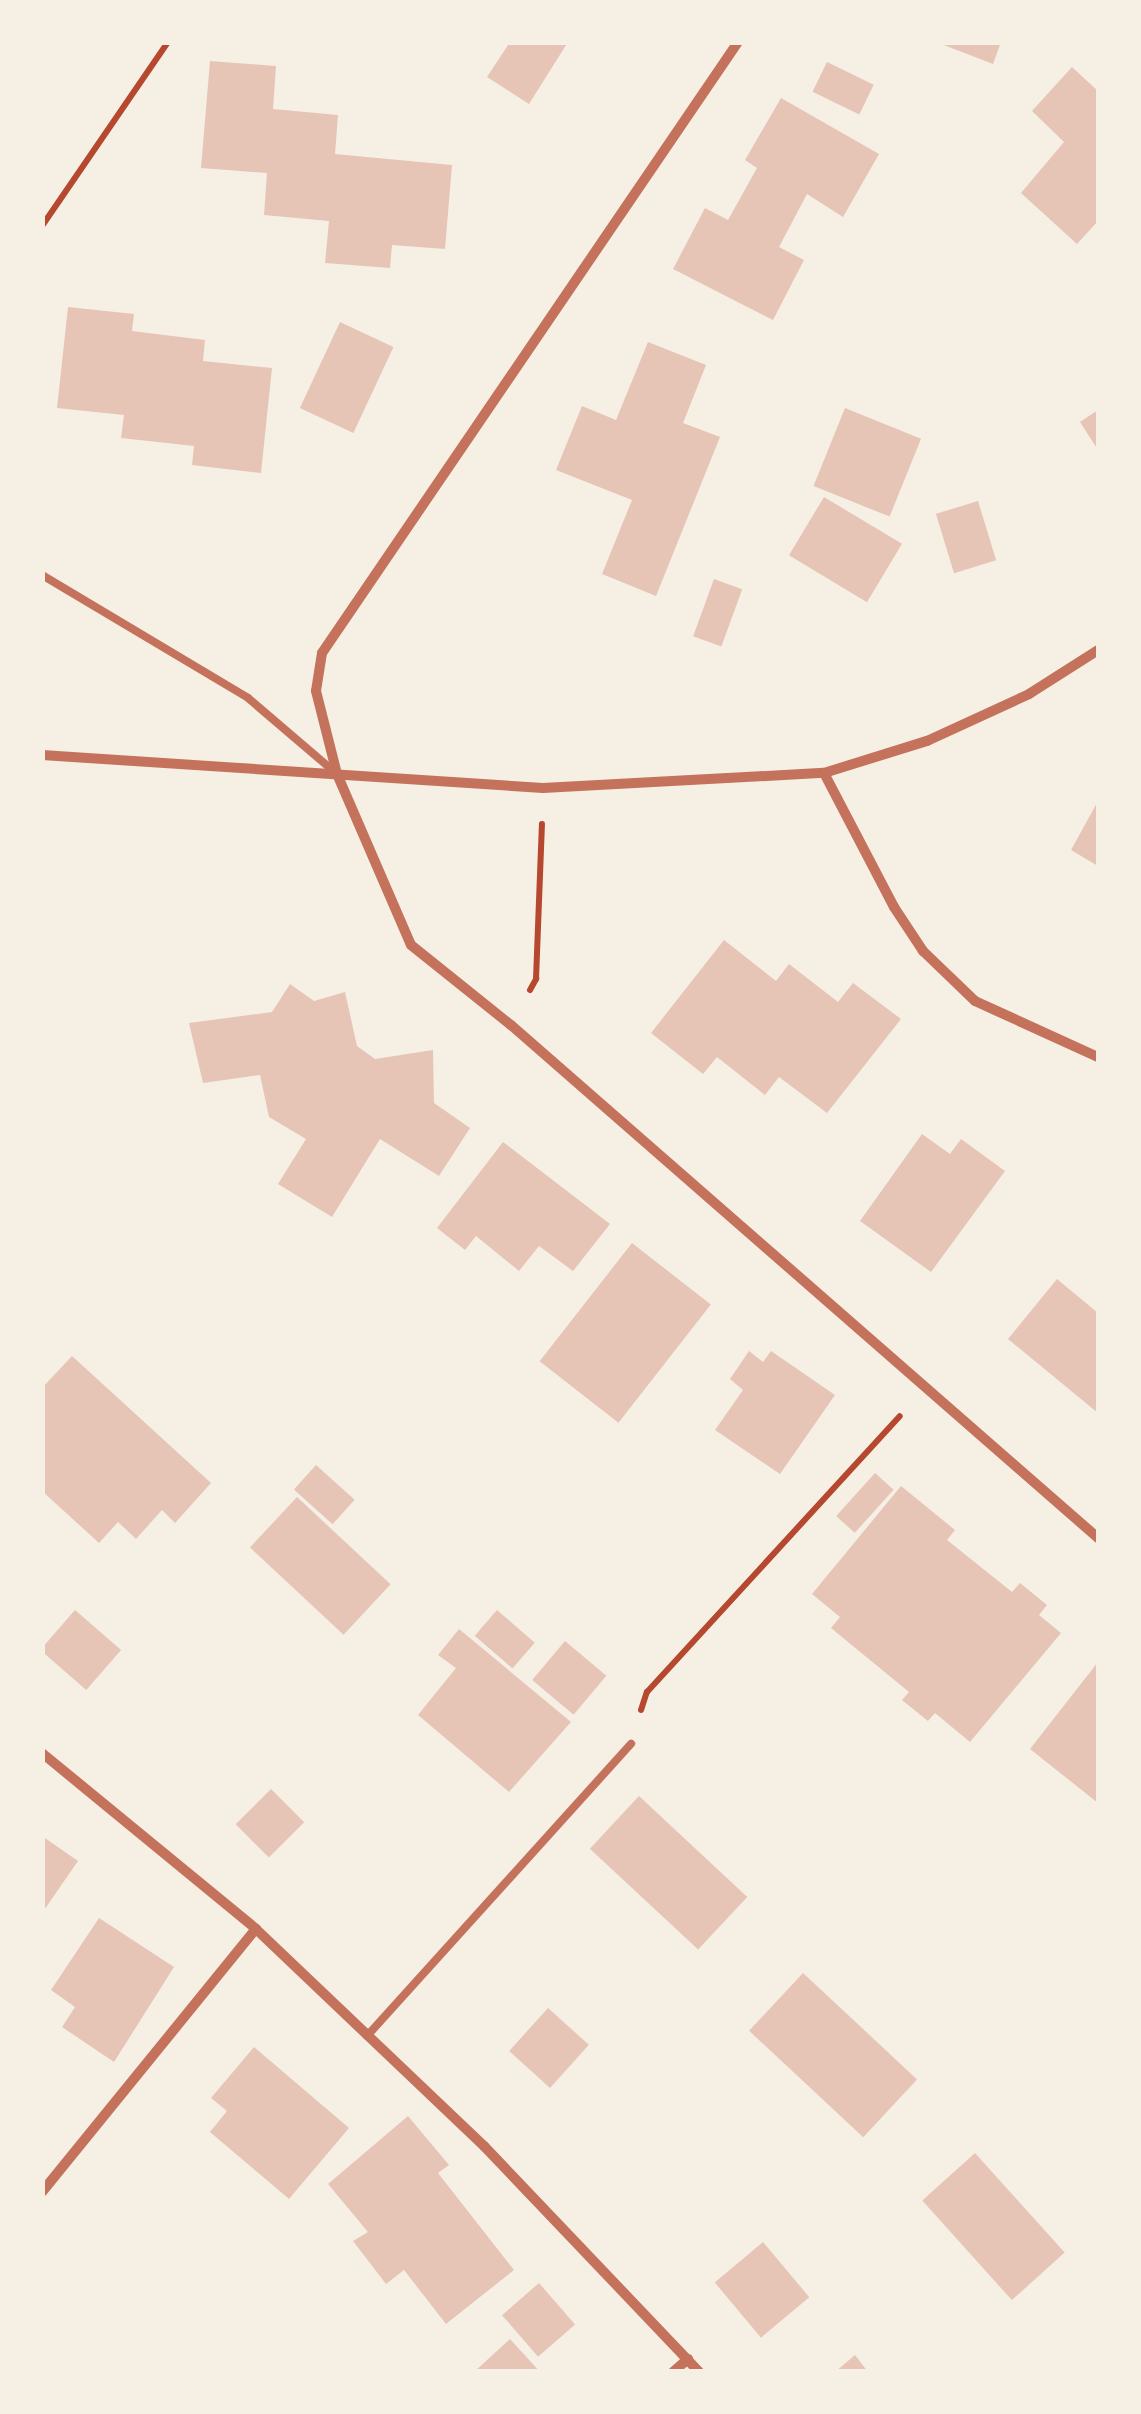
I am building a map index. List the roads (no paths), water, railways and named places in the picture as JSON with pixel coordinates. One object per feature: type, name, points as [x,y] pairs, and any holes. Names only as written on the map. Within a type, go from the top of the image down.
[{"type":"street","points":[[738,42],[322,653],[316,691],[337,774],[411,946],[510,1025],[1098,1538]]},
{"type":"street","points":[[42,755],[543,788],[824,772],[927,741],[1029,694],[1098,650]]},
{"type":"street","points":[[824,772],[894,907],[922,950],[975,1000],[1098,1057]]},
{"type":"street","points":[[42,1752],[256,1930],[484,2146],[698,2372]]},
{"type":"street","points":[[42,2192],[256,1930]]},
{"type":"street","points":[[673,2372],[688,2359]]},
{"type":"lane","points":[[42,575],[248,698],[337,774]]},
{"type":"lane","points":[[367,2036],[630,1744]]}]
